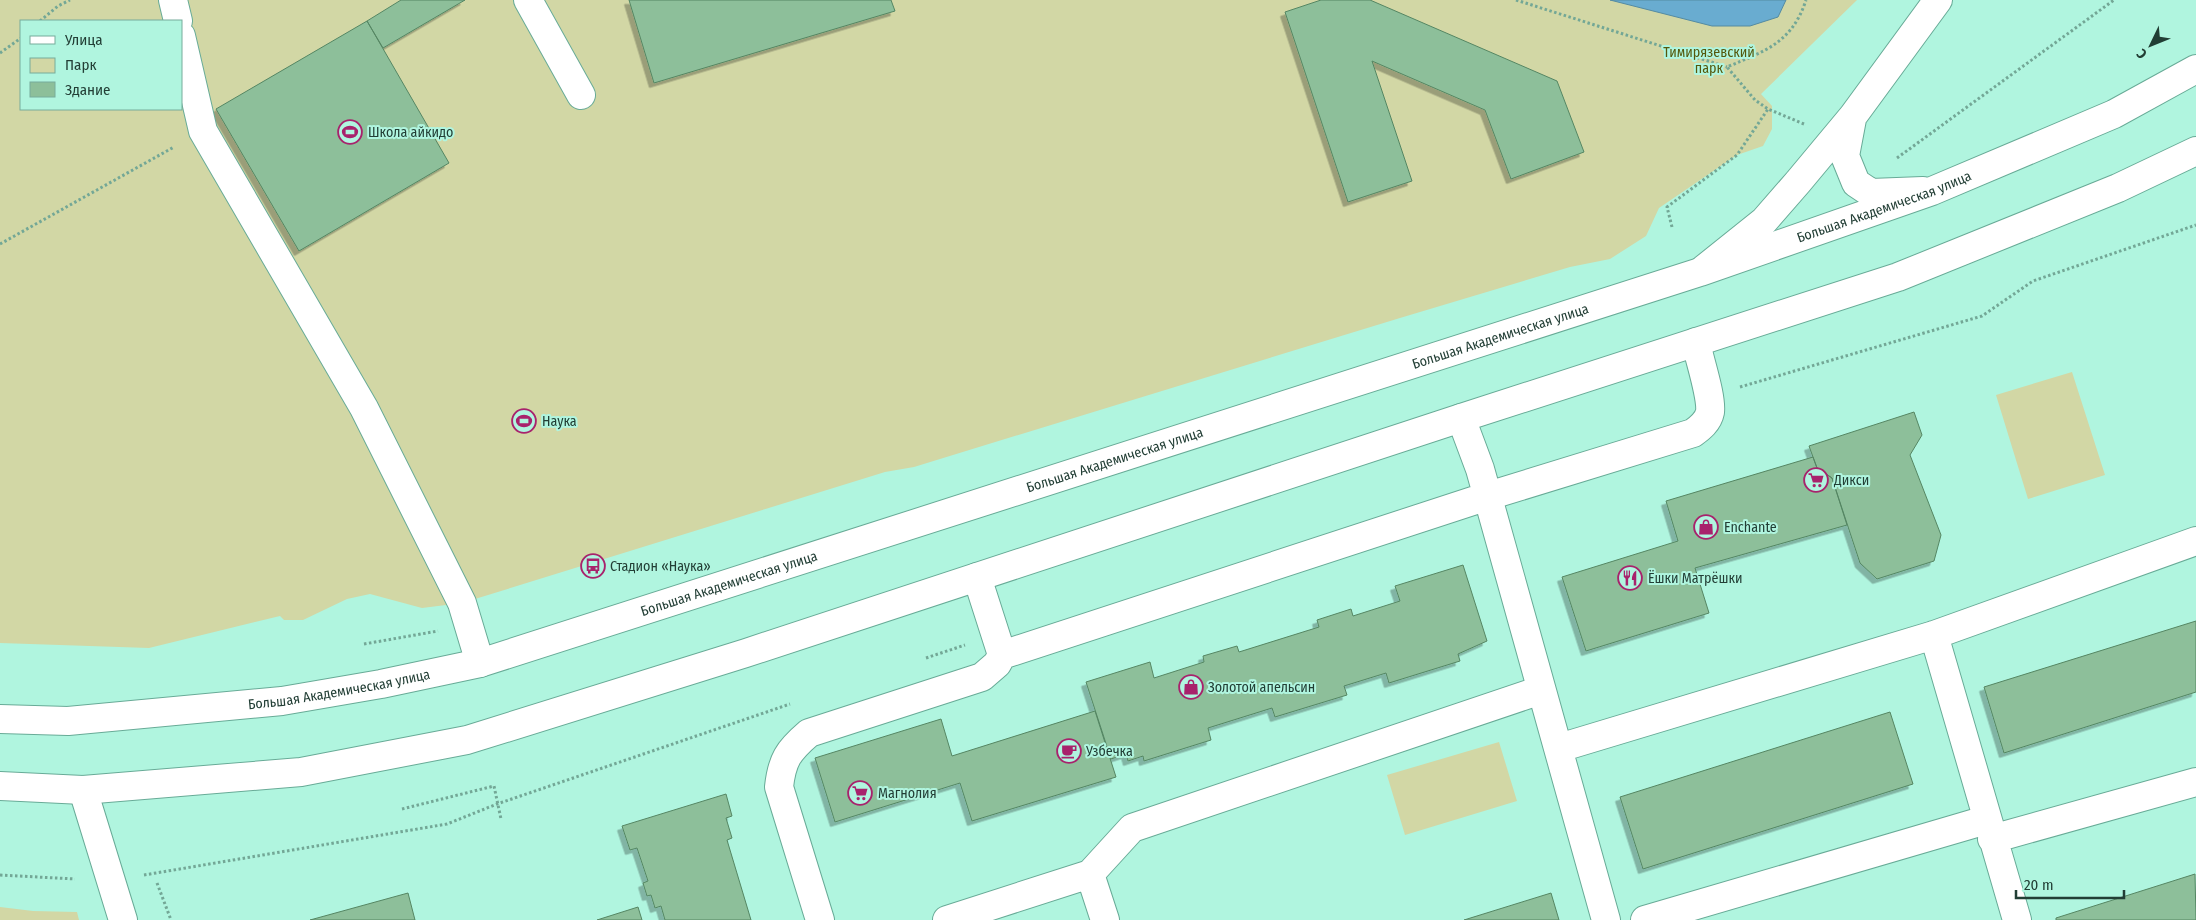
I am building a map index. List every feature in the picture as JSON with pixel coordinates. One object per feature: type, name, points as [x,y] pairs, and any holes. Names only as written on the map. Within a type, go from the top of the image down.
[{"type":"main road","points":[[173,0],[178,20]]},
{"type":"main road","points":[[528,0],[582,95]]},
{"type":"main road","points":[[1700,272],[1764,221],[1853,116],[1938,0]]},
{"type":"main road","points":[[182,40],[203,131],[364,408],[462,603],[480,663]]},
{"type":"main road","name":"Большая Академическая улица","points":[[0,719],[68,720],[282,702],[480,663],[1700,272],[1932,191],[2114,114],[2196,69]]},
{"type":"main road","points":[[1853,116],[1845,156],[1856,183],[1871,193],[1932,191]]},
{"type":"main road","points":[[0,786],[83,790],[301,772],[467,740],[746,653],[1461,418],[1898,277],[2118,188],[2196,152]]},
{"type":"main road","points":[[820,920],[779,787],[781,767],[791,748],[809,733],[982,677],[997,664],[1002,655],[1488,496],[1693,433],[1704,425],[1710,413],[1696,342]]},
{"type":"main road","points":[[1461,418],[1488,496],[1606,920]]},
{"type":"main road","points":[[1559,748],[1934,635],[2196,541]]},
{"type":"main road","points":[[977,577],[1002,655]]},
{"type":"main road","points":[[1934,635],[2016,920]]},
{"type":"main road","points":[[947,920],[1090,874],[1132,828],[1541,690]]},
{"type":"main road","points":[[1645,920],[1989,830],[2196,782]]},
{"type":"main road","points":[[83,790],[123,920]]},
{"type":"main road","points":[[1090,874],[1105,920]]},
{"type":"path","points":[[41,20],[58,6],[70,0]]},
{"type":"path","points":[[1516,0],[1727,67],[1755,100],[1768,109],[1806,125]]},
{"type":"path","points":[[1727,67],[1768,50],[1784,38],[1801,13],[1806,0]]},
{"type":"path","points":[[1892,162],[2114,0]]},
{"type":"path","points":[[0,53],[20,39]]},
{"type":"path","points":[[1672,227],[1667,207],[1737,155],[1768,109]]},
{"type":"path","points":[[0,244],[203,131]]},
{"type":"path","points":[[364,644],[439,631]]},
{"type":"path","points":[[402,808],[494,786],[501,819]]},
{"type":"path","points":[[0,875],[110,880]]},
{"type":"path","points":[[157,883],[171,920]]},
{"type":"green space","name":"Наука","points":[[0,0],[1857,0],[1761,94],[1772,106],[1772,129],[1763,146],[1737,155],[1659,208],[1646,236],[1610,259],[1570,267],[914,467],[885,472],[462,603],[422,608],[370,594],[347,599],[303,620],[284,620],[280,616],[149,648],[0,643]]},
{"type":"green space","points":[[2072,372],[2105,475],[2028,499],[1996,395]]},
{"type":"green space","points":[[1499,742],[1517,801],[1405,835],[1387,775]]},
{"type":"green space","points":[[0,907],[33,911],[77,912],[79,920],[0,920]]},
{"type":"water","points":[[1610,0],[1786,0],[1778,17],[1750,26],[1712,26]]},
{"type":"building","points":[[401,0],[465,0],[383,48],[367,21]]},
{"type":"building","points":[[629,0],[891,0],[895,11],[654,83]]},
{"type":"building","points":[[1321,0],[1370,0],[1557,81],[1584,152],[1511,179],[1485,110],[1372,61],[1412,181],[1348,202],[1285,12]]},
{"type":"building","points":[[367,21],[449,163],[299,251],[216,109]]},
{"type":"building","points":[[1914,412],[1922,435],[1910,455],[1941,535],[1934,561],[1877,579],[1860,563],[1832,478],[1817,468],[1809,446]]},
{"type":"building","points":[[1813,457],[1817,468],[1832,478],[1847,525],[1695,568],[1709,613],[1586,651],[1562,577],[1678,541],[1666,501]]},
{"type":"building","points":[[1463,565],[1487,641],[1458,654],[1460,661],[1389,683],[1386,673],[1344,686],[1347,695],[1275,717],[1272,708],[1208,728],[1211,740],[1144,761],[1143,756],[1128,761],[1126,754],[1111,759],[1086,682],[1150,662],[1154,678],[1204,662],[1203,656],[1237,646],[1239,652],[1319,627],[1317,620],[1351,609],[1353,616],[1400,601],[1395,586]]},
{"type":"building","points":[[2196,621],[2196,692],[2004,753],[1984,687]]},
{"type":"building","points":[[1095,711],[1116,777],[972,821],[960,783],[835,822],[815,758],[941,719],[952,756]]},
{"type":"building","points":[[1890,712],[1913,784],[1643,869],[1620,797]]},
{"type":"building","points":[[726,794],[732,816],[726,818],[732,838],[727,840],[751,920],[665,920],[661,906],[655,908],[651,895],[647,896],[643,883],[648,881],[637,848],[630,850],[622,826]]},
{"type":"building","points":[[2195,874],[2196,920],[2056,920],[2056,918]]},
{"type":"building","points":[[408,893],[415,920],[310,920]]},
{"type":"building","points":[[1551,893],[1559,920],[1464,920]]},
{"type":"building","points":[[638,907],[642,920],[597,920]]},
{"type":"place","name":"Школа айкидо","points":[[350,132]]},
{"type":"place","name":"Наука","points":[[524,421]]},
{"type":"place","name":"Дикси","points":[[1816,480]]},
{"type":"place","name":"Enchante","points":[[1706,527]]},
{"type":"place","name":"Стадион «Наука»","points":[[593,566]]},
{"type":"place","name":"Ёшки Матрёшки","points":[[1630,578]]},
{"type":"place","name":"Золотой апельсин","points":[[1191,687]]},
{"type":"place","name":"Узбечка","points":[[1069,751]]},
{"type":"place","name":"Магнолия","points":[[860,793]]},
{"type":"park label","name":"Тимирязевский парк","points":[[1709,60]]}]
